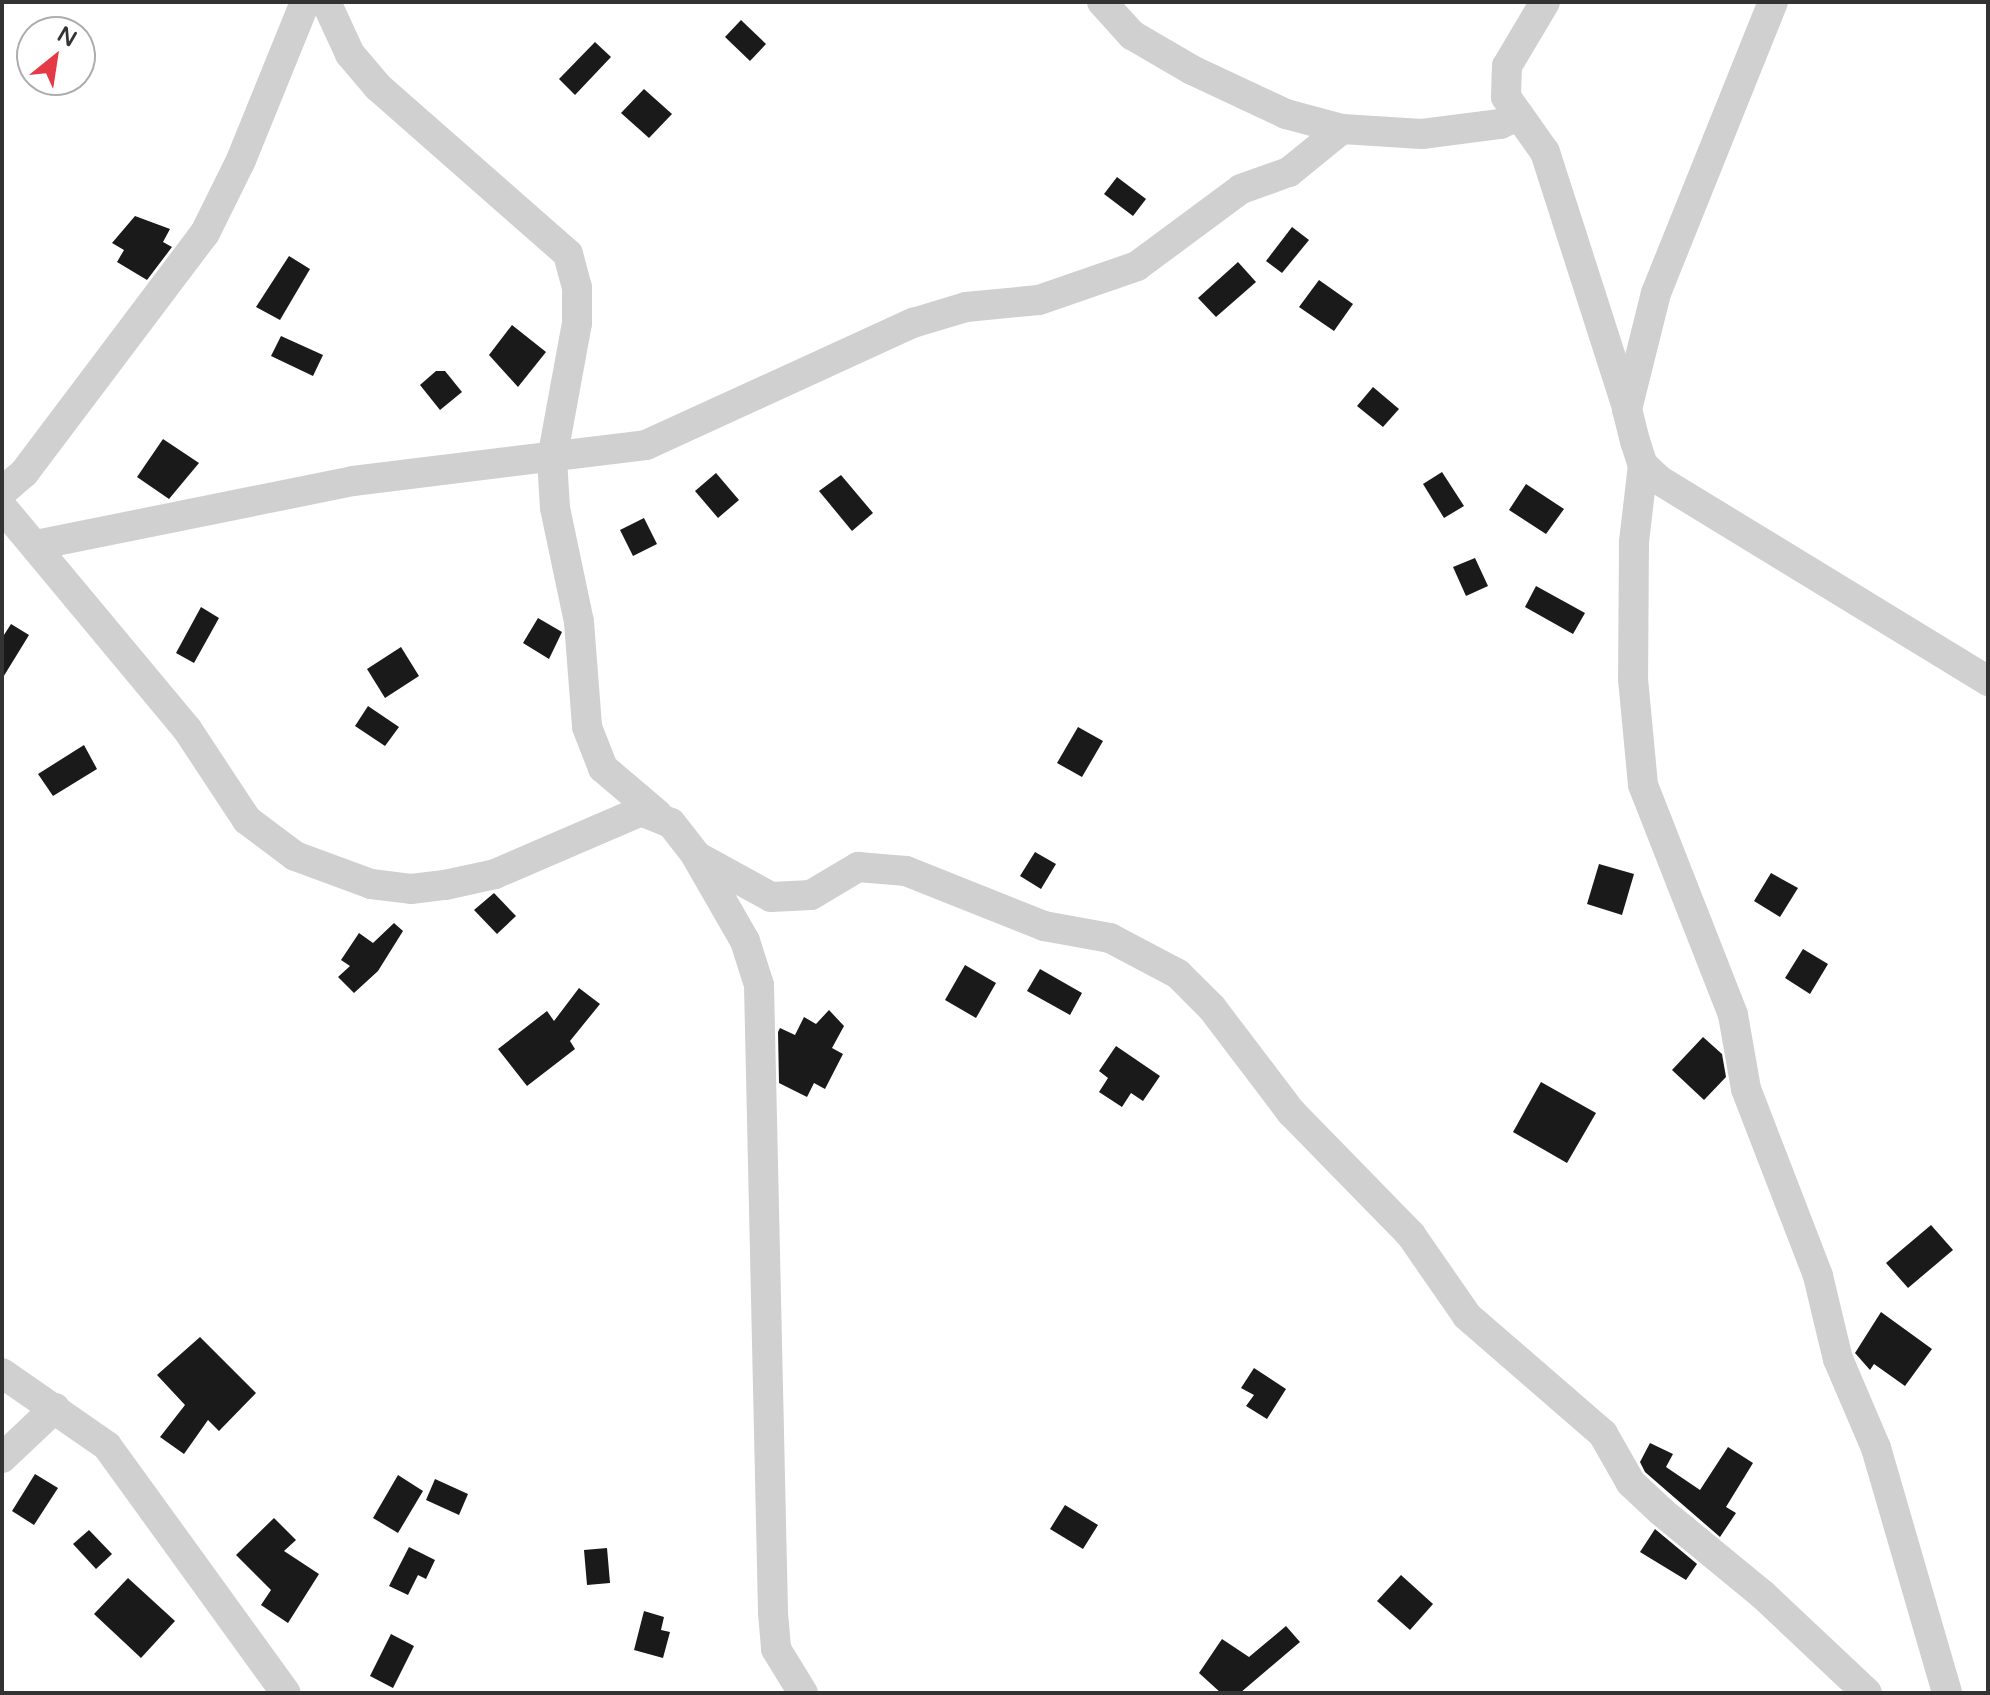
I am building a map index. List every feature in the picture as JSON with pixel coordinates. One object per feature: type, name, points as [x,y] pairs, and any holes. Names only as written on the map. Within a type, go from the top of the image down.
[{"type":"street","points":[[2,492],[33,462],[205,233],[241,160],[305,2]]},
{"type":"street","points":[[326,2],[350,54],[378,87],[568,254],[577,287],[577,323],[552,459],[555,508],[579,622],[590,742],[603,768],[657,814],[695,854],[745,941],[759,985],[773,1613],[776,1649],[803,1693]]},
{"type":"street","points":[[1102,2],[1132,35],[1192,70],[1286,114],[1342,129],[1422,134],[1500,124],[1519,116]]},
{"type":"street","points":[[1627,409],[1656,293],[1773,2]]},
{"type":"street","points":[[1540,4],[1507,66],[1506,97],[1545,152],[1643,465],[1634,542],[1633,666],[1643,785],[1733,1015],[1746,1089],[1818,1276],[1838,1359],[1873,1438],[1947,1693]]},
{"type":"street","points":[[36,545],[353,481],[612,452],[671,437],[913,323],[966,307],[1039,300],[1137,266],[1241,189],[1289,172],[1342,129]]},
{"type":"street","points":[[1643,465],[1720,519],[1988,681]]},
{"type":"street","points":[[2,507],[187,729],[247,820],[271,842],[324,870],[371,884],[411,889],[445,885],[495,874],[624,815],[657,814]]},
{"type":"street","points":[[695,854],[771,897],[811,895],[858,867],[906,871],[1044,926],[1110,938],[1178,974],[1212,1008],[1291,1112],[1411,1235],[1467,1316],[1603,1434],[1631,1483],[1762,1594],[1867,1693]]},
{"type":"street","points":[[2,1373],[107,1446],[286,1693]]},
{"type":"street","points":[[2,1458],[55,1408]]},
{"type":"building","points":[[741,20],[766,44],[750,61],[725,37]]},
{"type":"building","points":[[595,42],[611,57],[575,95],[559,79]]},
{"type":"building","points":[[644,89],[672,114],[649,138],[621,113]]},
{"type":"building","points":[[1117,177],[1146,199],[1133,216],[1104,194]]},
{"type":"building","points":[[135,216],[170,229],[163,242],[172,247],[147,280],[117,262],[124,250],[112,243]]},
{"type":"building","points":[[1292,227],[1309,240],[1282,273],[1266,261]]},
{"type":"building","points":[[289,256],[310,269],[280,320],[256,307]]},
{"type":"building","points":[[1238,262],[1256,282],[1216,317],[1198,298]]},
{"type":"building","points":[[1319,280],[1353,304],[1334,331],[1299,307]]},
{"type":"building","points":[[512,325],[546,352],[518,387],[489,355]]},
{"type":"building","points":[[281,336],[323,355],[313,376],[271,356]]},
{"type":"building","points":[[436,371],[445,371],[462,392],[440,410],[420,385]]},
{"type":"building","points":[[1373,387],[1399,409],[1383,427],[1357,406]]},
{"type":"building","points":[[163,439],[199,463],[169,499],[137,477]]},
{"type":"building","points":[[1442,472],[1464,506],[1444,518],[1423,484]]},
{"type":"building","points":[[716,473],[739,500],[718,518],[695,491]]},
{"type":"building","points":[[841,475],[873,513],[852,531],[819,491]]},
{"type":"building","points":[[1526,484],[1564,509],[1546,534],[1509,510]]},
{"type":"building","points":[[644,518],[657,544],[633,556],[620,530]]},
{"type":"building","points":[[1475,558],[1488,586],[1466,596],[1453,567]]},
{"type":"building","points":[[1536,586],[1585,613],[1573,634],[1525,607]]},
{"type":"building","points":[[201,607],[219,618],[194,663],[176,653]]},
{"type":"building","points":[[538,618],[562,632],[549,659],[523,643]]},
{"type":"building","points":[[11,624],[29,635],[2,679],[2,638]]},
{"type":"building","points":[[401,647],[419,676],[385,698],[367,669]]},
{"type":"building","points":[[368,706],[399,727],[385,746],[355,726]]},
{"type":"building","points":[[1078,727],[1103,741],[1082,777],[1057,763]]},
{"type":"building","points":[[84,745],[97,769],[53,796],[38,774]]},
{"type":"building","points":[[1035,852],[1056,864],[1041,889],[1020,876]]},
{"type":"building","points":[[1599,864],[1634,874],[1622,915],[1587,904]]},
{"type":"building","points":[[1771,873],[1798,888],[1780,917],[1754,901]]},
{"type":"building","points":[[494,893],[516,916],[497,934],[474,910]]},
{"type":"building","points":[[394,923],[403,931],[378,971],[354,993],[338,977],[350,966],[341,960],[359,933],[373,943]]},
{"type":"building","points":[[1803,949],[1828,964],[1810,994],[1785,978]]},
{"type":"building","points":[[965,965],[996,983],[976,1018],[945,1000]]},
{"type":"building","points":[[1040,969],[1082,993],[1070,1015],[1027,991]]},
{"type":"building","points":[[579,988],[600,1004],[570,1041],[575,1049],[527,1086],[498,1049],[547,1011],[554,1021]]},
{"type":"building","points":[[829,1010],[844,1026],[832,1048],[843,1054],[825,1089],[814,1083],[807,1097],[779,1083],[778,1032],[780,1028],[795,1035],[804,1017],[816,1024]]},
{"type":"building","points":[[1703,1037],[1722,1054],[1726,1077],[1704,1100],[1672,1070]]},
{"type":"building","points":[[1116,1046],[1160,1076],[1143,1101],[1131,1093],[1122,1107],[1099,1092],[1108,1078],[1099,1071]]},
{"type":"building","points":[[1541,1082],[1596,1113],[1567,1163],[1513,1132]]},
{"type":"building","points":[[1931,1225],[1953,1250],[1908,1288],[1886,1263]]},
{"type":"building","points":[[1881,1312],[1932,1349],[1905,1386],[1874,1364],[1870,1370],[1855,1353]]},
{"type":"building","points":[[200,1337],[256,1393],[219,1431],[208,1420],[184,1454],[160,1437],[185,1405],[157,1375]]},
{"type":"building","points":[[1254,1368],[1286,1389],[1267,1419],[1246,1406],[1254,1395],[1241,1388]]},
{"type":"building","points":[[1650,1443],[1673,1454],[1666,1467],[1700,1490],[1728,1447],[1753,1463],[1726,1507],[1736,1513],[1720,1537],[1645,1472],[1640,1462]]},
{"type":"building","points":[[35,1474],[58,1488],[34,1525],[12,1511]]},
{"type":"building","points":[[398,1475],[423,1491],[398,1533],[373,1518]]},
{"type":"building","points":[[435,1479],[468,1494],[459,1515],[426,1500]]},
{"type":"building","points":[[1065,1505],[1098,1525],[1083,1549],[1050,1529]]},
{"type":"building","points":[[274,1518],[296,1540],[284,1551],[319,1574],[288,1623],[261,1605],[271,1590],[236,1555]]},
{"type":"building","points":[[1655,1529],[1697,1564],[1686,1580],[1640,1552]]},
{"type":"building","points":[[89,1530],[112,1554],[96,1569],[73,1544]]},
{"type":"building","points":[[409,1547],[435,1560],[426,1579],[418,1575],[408,1595],[389,1586]]},
{"type":"building","points":[[607,1548],[610,1583],[587,1585],[584,1550]]},
{"type":"building","points":[[1401,1575],[1433,1604],[1410,1630],[1377,1601]]},
{"type":"building","points":[[128,1578],[175,1621],[141,1658],[94,1614]]},
{"type":"building","points":[[644,1611],[664,1617],[661,1630],[670,1632],[663,1658],[634,1650]]},
{"type":"building","points":[[1286,1626],[1300,1642],[1240,1693],[1221,1693],[1199,1673],[1222,1639],[1249,1657]]},
{"type":"building","points":[[391,1634],[414,1646],[393,1688],[370,1676]]}]
